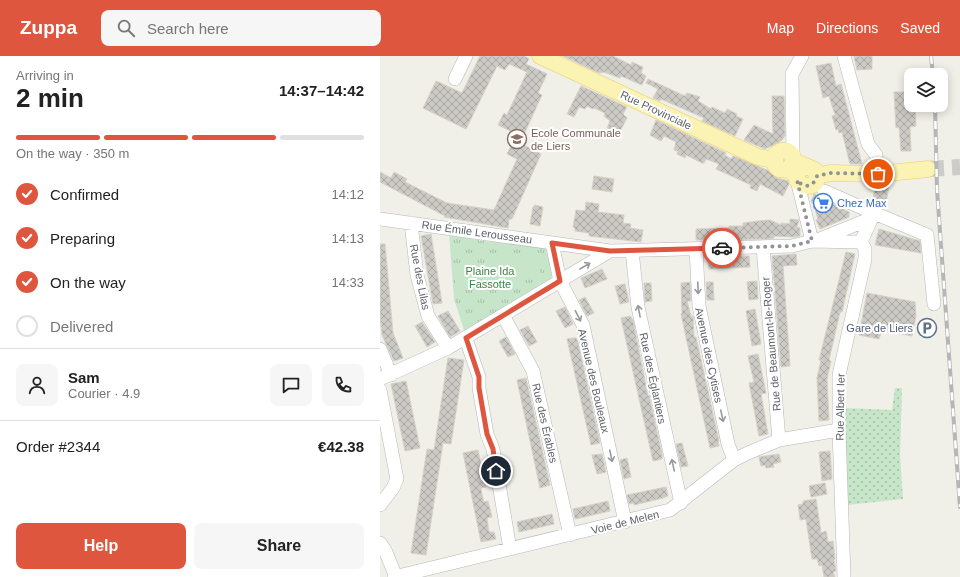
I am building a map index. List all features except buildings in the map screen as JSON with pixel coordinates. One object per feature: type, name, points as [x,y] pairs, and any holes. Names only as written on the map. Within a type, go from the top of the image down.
[{"type":"main road","name":"Rue Provinciale","points":[[540,56],[758,157],[798,170],[830,173],[878,174],[928,170]]},
{"type":"street","points":[[455,80],[466,56]]},
{"type":"street","points":[[802,56],[792,74],[793,136],[803,200],[812,241],[873,216]]},
{"type":"street","points":[[844,56],[868,144],[876,155]]},
{"type":"street","points":[[798,170],[873,216],[927,235],[934,304]]},
{"type":"street","points":[[861,242],[873,216]]},
{"type":"street","name":"Rue Émile Lerousseau","points":[[380,219],[610,251],[792,246],[812,241],[861,242]]},
{"type":"street","name":"Rue des Lilas","points":[[411,223],[417,275],[428,316],[448,348]]},
{"type":"street","name":"Rue Albert Ier","points":[[844,577],[838,430],[839,375],[865,259],[865,250],[861,242]]},
{"type":"street","name":"Avenue des Bouleaux","points":[[552,243],[560,281],[583,325],[625,522]]},
{"type":"street","name":"Rue de Beaumont-le-Roger","points":[[763,247],[779,440]]},
{"type":"street","name":"Avenue des Cytises","points":[[696,249],[699,306],[728,444],[734,460]]},
{"type":"street","points":[[380,349],[386,377],[448,348],[504,317],[610,251]]},
{"type":"street","name":"Rue des Églantiers","points":[[632,251],[638,307],[681,504]]},
{"type":"street","name":"Rue des Érables","points":[[504,317],[533,371],[570,535]]},
{"type":"street","points":[[466,338],[479,377],[479,388],[487,434],[493,449],[510,549]]},
{"type":"street","points":[[380,390],[397,479],[390,492],[380,505]]},
{"type":"street","name":"Voie de Melen","points":[[395,577],[670,510],[681,504],[734,460],[779,440],[838,430]]},
{"type":"street","points":[[380,543],[385,550],[395,577]]},
{"type":"green space","name":"Plaine Ida Fassotte","points":[[449,233],[477,240],[491,242],[505,241],[546,249],[552,260],[552,277],[550,280],[466,336],[454,299]]},
{"type":"green space","points":[[538,255],[541,278],[501,283],[498,260]]},
{"type":"green space","points":[[462,274],[464,289],[457,291],[454,276]]},
{"type":"green space","points":[[895,388],[902,388],[900,456],[903,499],[847,505],[845,408],[892,410]]},
{"type":"tunnel","points":[[928,169],[960,167]]},
{"type":"railway","points":[[931,56],[932,68]]},
{"type":"railway","points":[[935,112],[937,190],[960,507]]},
{"type":"way so far","points":[[722,248],[792,246],[812,241],[797,180],[800,184],[811,186],[815,182],[817,176],[830,173],[878,174]]},
{"type":"place","name":"Ecole Communale de Liers","points":[[517,139]]},
{"type":"place","name":"Chez Max","points":[[823,203]]},
{"type":"place","name":"Gare de Liers","points":[[927,328]]},
{"type":"route","points":[[496,471],[493,449],[487,434],[479,388],[479,377],[466,338],[504,317],[560,281],[552,243],[610,251],[722,248]]}]
